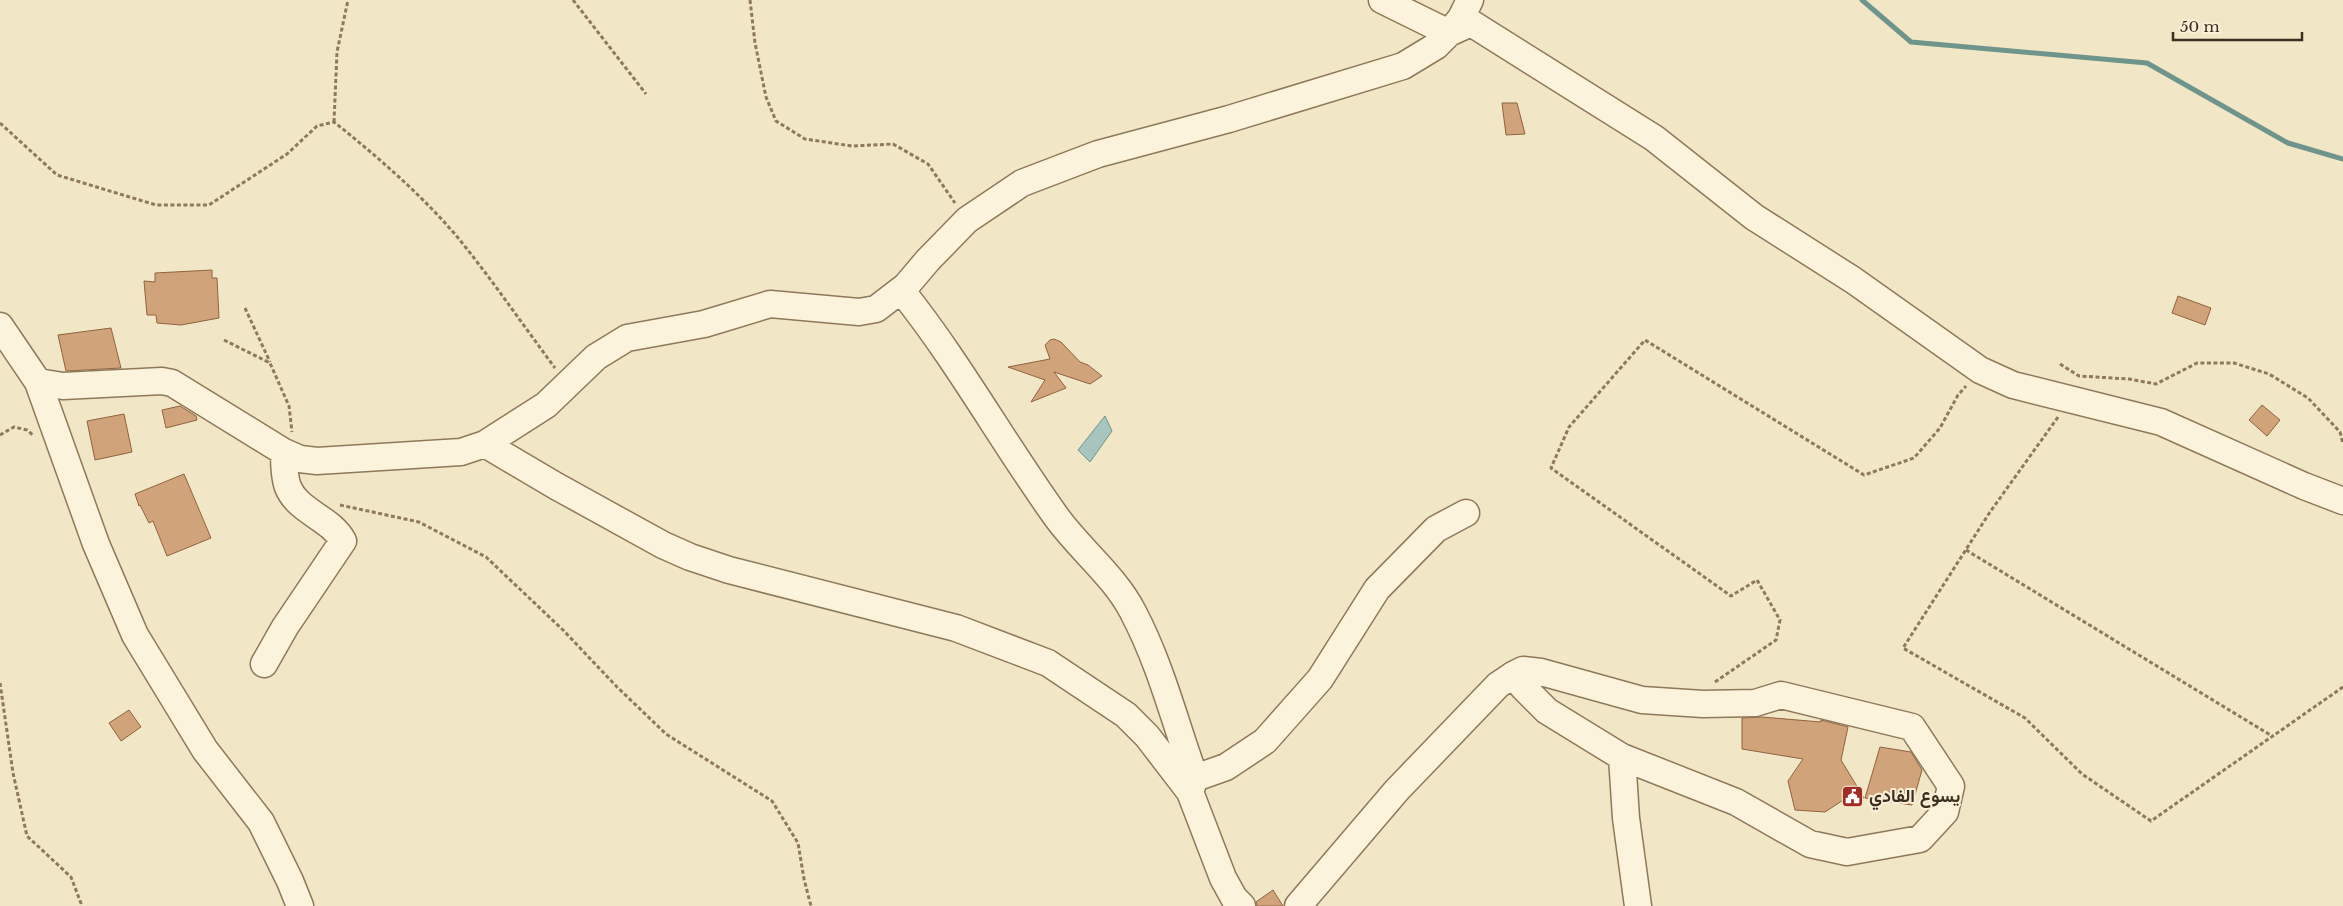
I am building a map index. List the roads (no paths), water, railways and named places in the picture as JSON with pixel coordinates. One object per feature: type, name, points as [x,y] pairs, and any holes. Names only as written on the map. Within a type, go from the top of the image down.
[{"type":"street","points":[[1382,0],[1449,33]]},
{"type":"street","points":[[38,382],[63,386],[162,381],[172,383],[284,452],[300,459],[317,461],[461,452],[484,444],[546,405],[596,357],[627,338],[704,324],[770,304],[859,312],[876,309],[901,290],[967,220],[1022,183],[1098,154],[1229,119],[1403,66],[1436,46],[1461,18],[1470,0]]},
{"type":"street","points":[[1449,33],[1471,23],[1508,44],[1569,86],[1654,138],[1754,217],[1853,280],[1980,370],[2013,385],[2161,422],[2304,486],[2343,501]]},
{"type":"street","points":[[901,290],[968,384],[1055,516],[1120,592],[1133,611],[1165,684],[1192,785],[1223,878],[1234,898],[1242,906]]},
{"type":"street","points":[[0,326],[38,382],[96,544],[135,635],[205,750],[261,822],[300,906]]},
{"type":"street","points":[[484,444],[663,545],[690,557],[729,570],[956,628],[1048,663],[1126,715],[1192,785]]},
{"type":"street","points":[[264,664],[285,627],[343,541],[338,531],[300,504],[288,487],[284,452]]},
{"type":"street","points":[[1192,785],[1226,767],[1265,741],[1320,679],[1377,589],[1436,529],[1466,513]]},
{"type":"street","points":[[1298,906],[1397,790],[1498,686],[1513,675],[1523,670],[1541,672],[1642,700],[1675,704],[1755,703],[1781,695],[1912,727],[1950,786],[1945,812],[1920,839],[1847,852],[1810,844],[1736,802],[1622,757],[1547,711],[1513,675]]},
{"type":"street","points":[[1622,757],[1626,818],[1638,906]]},
{"type":"water","points":[[1105,416],[1112,431],[1090,462],[1078,450]]},
{"type":"waterway","points":[[1862,0],[1911,42],[2147,63],[2288,143],[2343,159]]},
{"type":"place","name":"يسوع الفادي","points":[[1853,796]]}]
